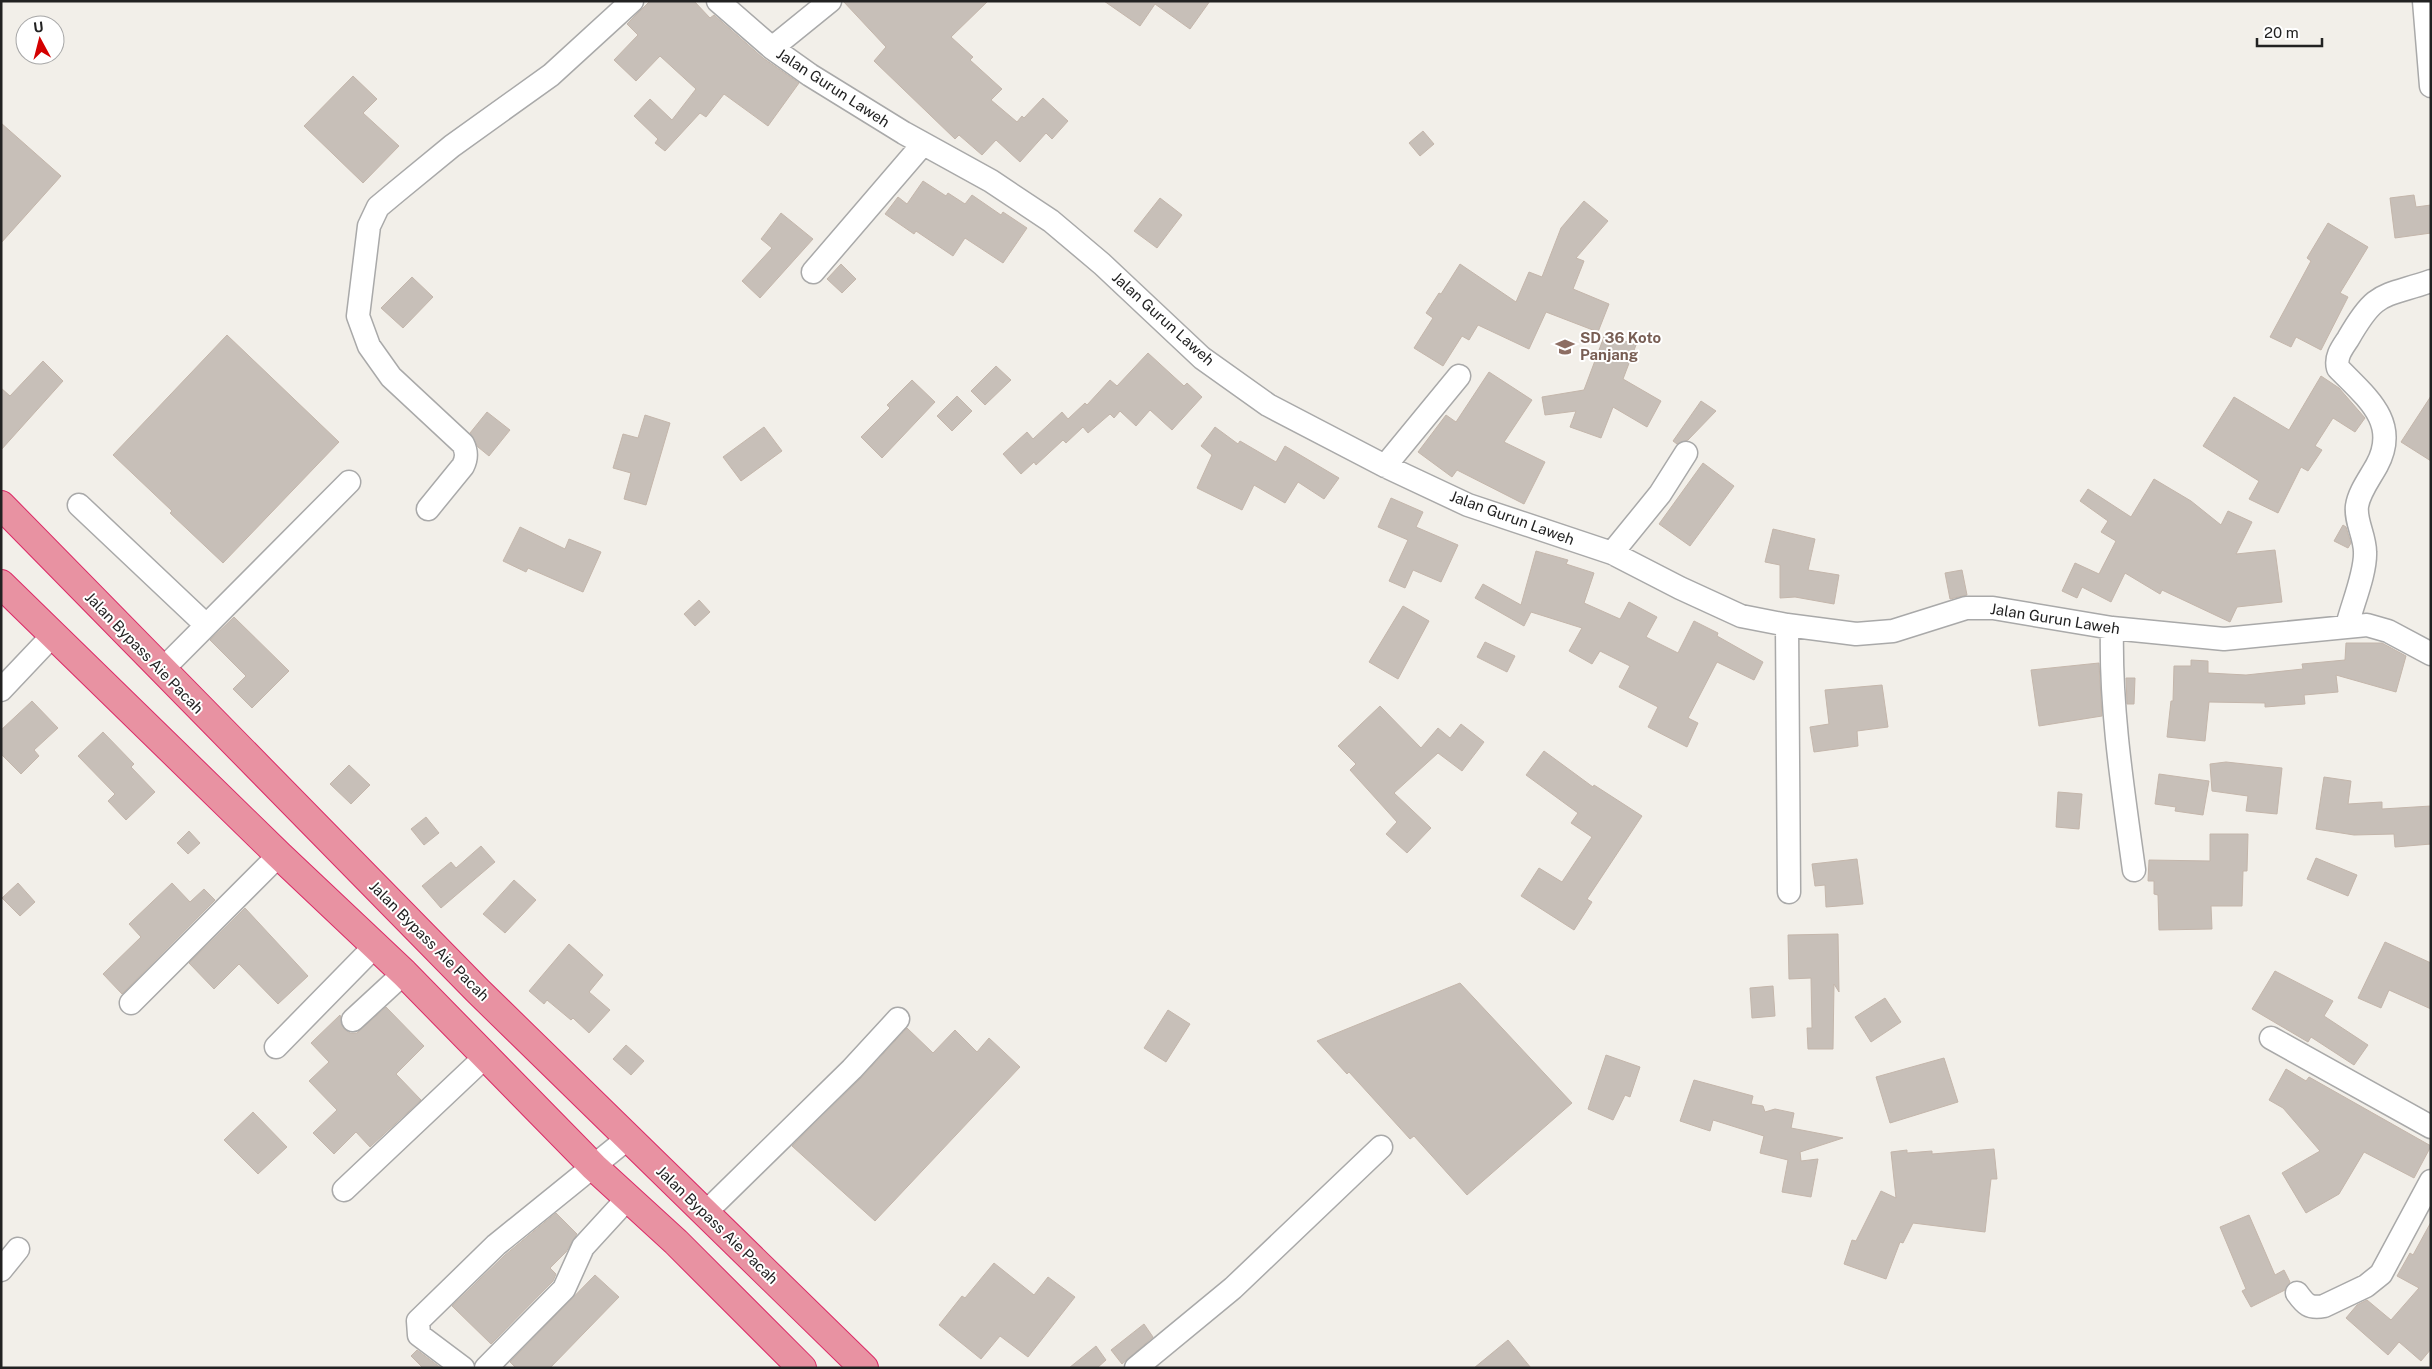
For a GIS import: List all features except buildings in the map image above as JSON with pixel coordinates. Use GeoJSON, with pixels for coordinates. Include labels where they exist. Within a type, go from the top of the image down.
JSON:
{"type":"FeatureCollection","features":[{"type":"Feature","properties":{"kind":"highway","name":"Jalan Bypass Aie Pacah"},"geometry":{"type":"LineString","coordinates":[[1,505],[161,671],[627,1139],[706,1212],[864,1368]]}},
{"type":"Feature","properties":{"kind":"highway"},"geometry":{"type":"LineString","coordinates":[[1,584],[279,855],[404,973],[594,1167],[676,1242],[802,1368]]}},
{"type":"Feature","properties":{"kind":"street"},"geometry":{"type":"LineString","coordinates":[[428,509],[463,466],[466,459],[466,450],[463,444],[391,377],[369,346],[358,316],[369,226],[378,207],[452,146],[552,75],[632,1]]}},
{"type":"Feature","properties":{"kind":"street","name":"Jalan Gurun Laweh"},"geometry":{"type":"LineString","coordinates":[[718,1],[772,48],[810,75],[923,144],[991,181],[1051,221],[1102,264],[1202,358],[1268,405],[1385,466],[1468,505],[1612,553],[1680,588],[1742,616],[1787,625],[1856,634],[1893,631],[1966,608],[1993,608],[2112,628],[2224,639],[2367,625],[2388,631],[2431,654]]}},
{"type":"Feature","properties":{"kind":"street"},"geometry":{"type":"LineString","coordinates":[[772,48],[830,1]]}},
{"type":"Feature","properties":{"kind":"street"},"geometry":{"type":"LineString","coordinates":[[2424,1],[2431,86]]}},
{"type":"Feature","properties":{"kind":"street"},"geometry":{"type":"LineString","coordinates":[[813,272],[923,144]]}},
{"type":"Feature","properties":{"kind":"street"},"geometry":{"type":"LineString","coordinates":[[2347,626],[2366,553],[2357,508],[2360,496],[2380,459],[2385,444],[2385,428],[2369,400],[2338,368],[2338,356],[2370,305],[2384,294],[2431,281]]}},
{"type":"Feature","properties":{"kind":"street"},"geometry":{"type":"LineString","coordinates":[[1385,466],[1459,376]]}},
{"type":"Feature","properties":{"kind":"street"},"geometry":{"type":"LineString","coordinates":[[1612,553],[1660,494],[1686,453]]}},
{"type":"Feature","properties":{"kind":"street"},"geometry":{"type":"LineString","coordinates":[[161,671],[349,482]]}},
{"type":"Feature","properties":{"kind":"street"},"geometry":{"type":"LineString","coordinates":[[79,505],[206,624]]}},
{"type":"Feature","properties":{"kind":"street"},"geometry":{"type":"LineString","coordinates":[[1787,625],[1789,892]]}},
{"type":"Feature","properties":{"kind":"street"},"geometry":{"type":"LineString","coordinates":[[2112,628],[2111,669],[2117,739],[2134,870]]}},
{"type":"Feature","properties":{"kind":"street"},"geometry":{"type":"LineString","coordinates":[[1,690],[54,635]]}},
{"type":"Feature","properties":{"kind":"street"},"geometry":{"type":"LineString","coordinates":[[131,1003],[279,855]]}},
{"type":"Feature","properties":{"kind":"street"},"geometry":{"type":"LineString","coordinates":[[276,1047],[375,946]]}},
{"type":"Feature","properties":{"kind":"street"},"geometry":{"type":"LineString","coordinates":[[353,1020],[404,973]]}},
{"type":"Feature","properties":{"kind":"street"},"geometry":{"type":"LineString","coordinates":[[706,1212],[852,1069],[898,1020]]}},
{"type":"Feature","properties":{"kind":"street"},"geometry":{"type":"LineString","coordinates":[[2271,1038],[2431,1127]]}},
{"type":"Feature","properties":{"kind":"street"},"geometry":{"type":"LineString","coordinates":[[344,1190],[486,1056]]}},
{"type":"Feature","properties":{"kind":"street"},"geometry":{"type":"LineString","coordinates":[[463,1368],[419,1335],[418,1320],[496,1245],[627,1139]]}},
{"type":"Feature","properties":{"kind":"street"},"geometry":{"type":"LineString","coordinates":[[1136,1368],[1233,1288],[1381,1147]]}},
{"type":"Feature","properties":{"kind":"street"},"geometry":{"type":"LineString","coordinates":[[2297,1293],[2306,1305],[2316,1308],[2324,1306],[2373,1282],[2381,1274],[2431,1181]]}},
{"type":"Feature","properties":{"kind":"street"},"geometry":{"type":"LineString","coordinates":[[486,1368],[564,1289],[583,1247],[627,1199]]}},
{"type":"Feature","properties":{"kind":"street"},"geometry":{"type":"LineString","coordinates":[[1,1270],[18,1249]]}},
{"type":"Feature","properties":{"kind":"place","name":"SD 36 Koto Panjang"},"geometry":{"type":"Point","coordinates":[1565,347]}}]}
